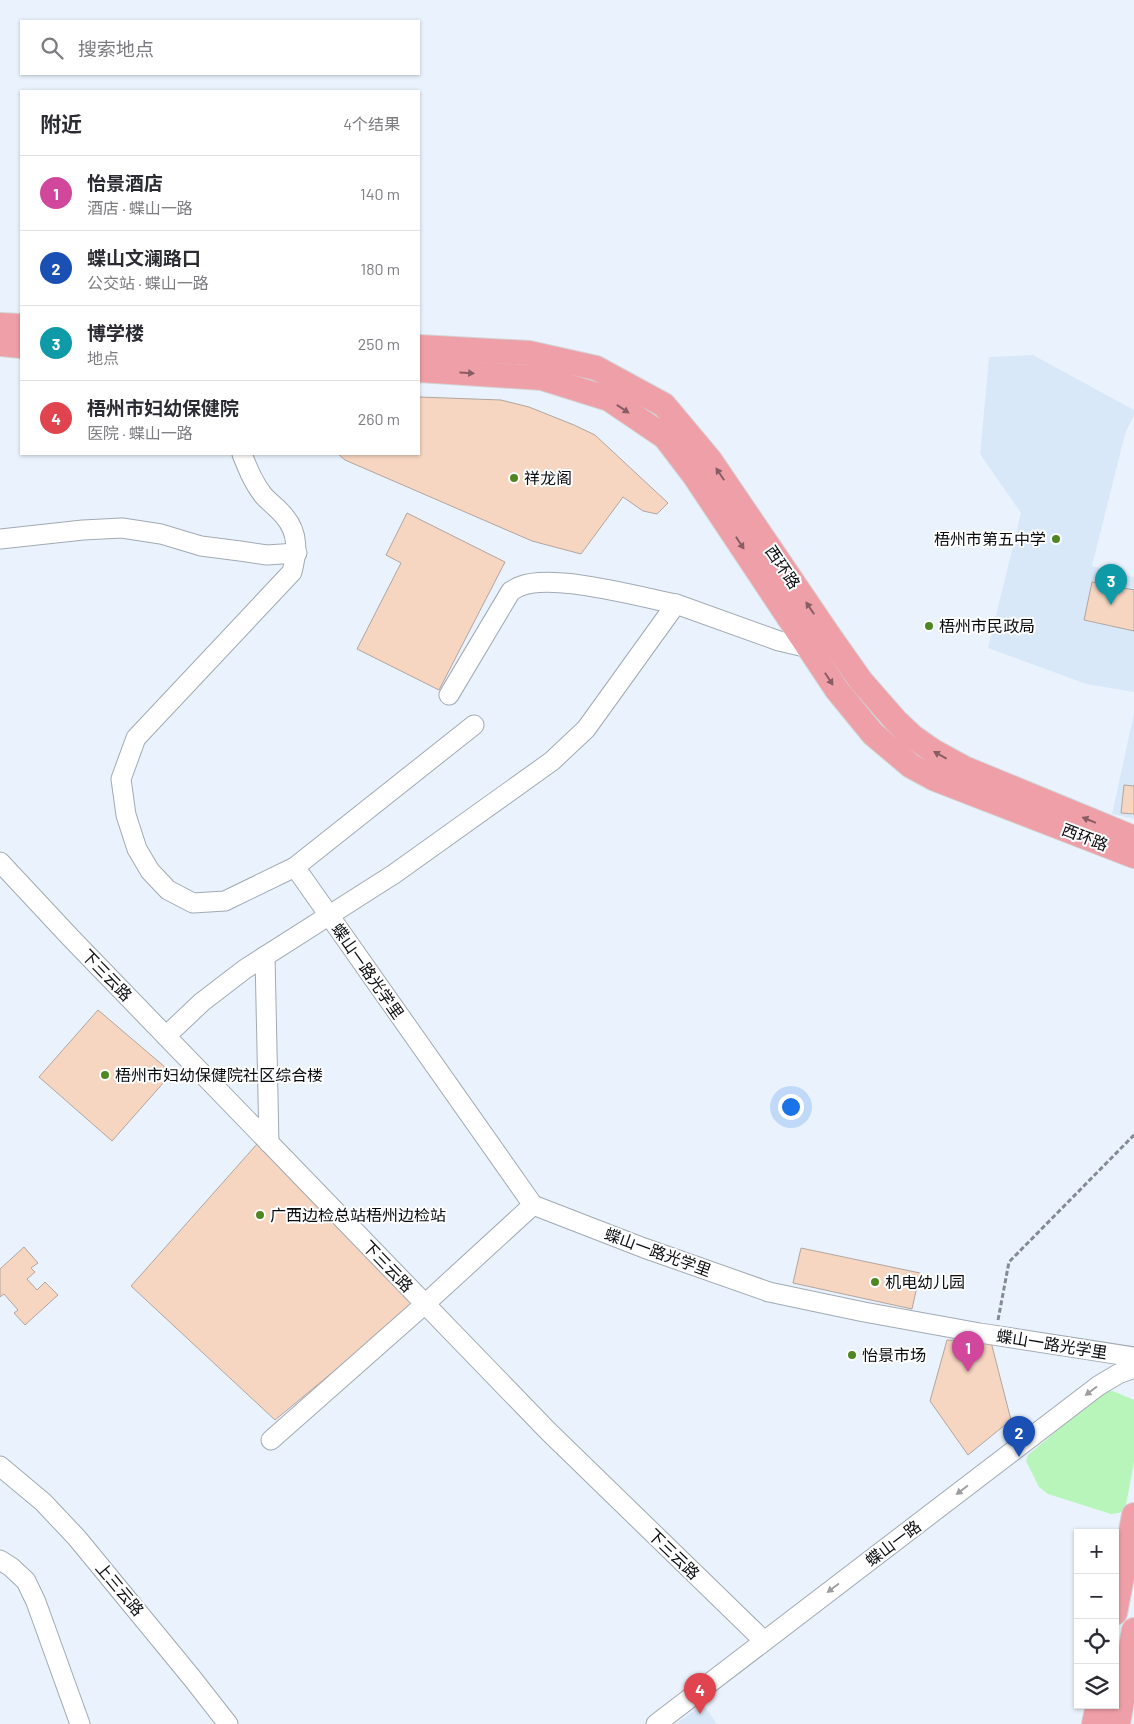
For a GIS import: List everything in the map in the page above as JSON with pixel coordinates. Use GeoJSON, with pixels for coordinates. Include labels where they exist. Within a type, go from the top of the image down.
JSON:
{"type":"FeatureCollection","features":[{"type":"Feature","properties":{"kind":"main road"},"geometry":{"type":"LineString","coordinates":[[0,325],[20,326]]}},
{"type":"Feature","properties":{"kind":"main road"},"geometry":{"type":"LineString","coordinates":[[0,344],[20,346]]}},
{"type":"Feature","properties":{"kind":"main road","name":"西环路"},"geometry":{"type":"LineString","coordinates":[[420,347],[528,353],[596,368],[664,405],[710,460],[861,681],[896,721],[913,737],[933,751],[964,768],[1134,838]]}},
{"type":"Feature","properties":{"kind":"main road","name":"西环路"},"geometry":{"type":"LineString","coordinates":[[420,370],[542,378],[609,399],[665,437],[694,475],[837,690],[873,734],[911,766],[935,779],[1134,856]]}},
{"type":"Feature","properties":{"kind":"main road"},"geometry":{"type":"LineString","coordinates":[[1123,1600],[1134,1515]]}},
{"type":"Feature","properties":{"kind":"main road"},"geometry":{"type":"LineString","coordinates":[[1118,1724],[1134,1630]]}},
{"type":"Feature","properties":{"kind":"main road"},"geometry":{"type":"LineString","coordinates":[[1094,1724],[1097,1709]]}},
{"type":"Feature","properties":{"kind":"street"},"geometry":{"type":"LineString","coordinates":[[242,455],[251,478],[264,496],[286,518],[295,536],[297,553],[292,572],[136,738],[121,779],[126,815],[136,849],[150,872],[168,890],[193,903],[225,901],[295,867],[474,725]]}},
{"type":"Feature","properties":{"kind":"street"},"geometry":{"type":"LineString","coordinates":[[0,539],[83,530],[122,528],[160,534],[201,546],[267,555],[297,553]]}},
{"type":"Feature","properties":{"kind":"street"},"geometry":{"type":"LineString","coordinates":[[449,695],[511,591],[522,585],[553,583],[591,586],[676,604],[779,641],[809,648],[830,637]]}},
{"type":"Feature","properties":{"kind":"street"},"geometry":{"type":"LineString","coordinates":[[166,1036],[202,1002],[244,969],[394,874],[552,761],[586,729],[676,604]]}},
{"type":"Feature","properties":{"kind":"street","name":"下三云路"},"geometry":{"type":"LineString","coordinates":[[0,862],[70,937],[548,1431],[764,1641]]}},
{"type":"Feature","properties":{"kind":"street","name":"蝶山一路光学里"},"geometry":{"type":"LineString","coordinates":[[295,867],[533,1205],[644,1248],[769,1292],[995,1336],[1134,1357]]}},
{"type":"Feature","properties":{"kind":"street"},"geometry":{"type":"LineString","coordinates":[[265,956],[269,1143]]}},
{"type":"Feature","properties":{"kind":"street"},"geometry":{"type":"LineString","coordinates":[[271,1440],[425,1304],[533,1205]]}},
{"type":"Feature","properties":{"kind":"street","name":"蝶山一路"},"geometry":{"type":"LineString","coordinates":[[656,1724],[1098,1386],[1118,1374],[1134,1368]]}},
{"type":"Feature","properties":{"kind":"street","name":"上三云路"},"geometry":{"type":"LineString","coordinates":[[0,1466],[43,1502],[77,1538],[228,1724]]}},
{"type":"Feature","properties":{"kind":"street"},"geometry":{"type":"LineString","coordinates":[[0,1560],[26,1581],[36,1602],[80,1724]]}},
{"type":"Feature","properties":{"kind":"path"},"geometry":{"type":"LineString","coordinates":[[995,1336],[1009,1262],[1134,1135]]}},
{"type":"Feature","properties":{"kind":"shaded area","name":"梧州市第五中学"},"geometry":{"type":"Polygon","coordinates":[[[1033,355],[1134,410],[1134,415],[1125,434],[1092,566],[1134,577],[1134,692],[1086,684],[988,648],[1021,513],[980,454],[989,357],[1033,355]]]}},
{"type":"Feature","properties":{"kind":"shaded area"},"geometry":{"type":"Polygon","coordinates":[[[1134,713],[1134,819],[1112,814],[1134,713]]]}},
{"type":"Feature","properties":{"kind":"shaded area"},"geometry":{"type":"Polygon","coordinates":[[[703,1704],[717,1724],[676,1724],[703,1704]]]}},
{"type":"Feature","properties":{"kind":"green space"},"geometry":{"type":"Polygon","coordinates":[[[1113,1391],[1134,1400],[1134,1462],[1125,1510],[1111,1514],[1048,1494],[1039,1487],[1026,1461],[1028,1455],[1103,1392],[1113,1391]]]}},
{"type":"Feature","properties":{"kind":"building","name":"祥龙阁"},"geometry":{"type":"Polygon","coordinates":[[[420,397],[501,400],[529,407],[595,435],[668,503],[657,514],[643,511],[623,497],[581,554],[532,541],[345,460],[339,455],[420,455],[420,397]]]}},
{"type":"Feature","properties":{"kind":"building"},"geometry":{"type":"Polygon","coordinates":[[[407,513],[505,562],[439,690],[357,649],[401,563],[386,555],[407,513]]]}},
{"type":"Feature","properties":{"kind":"building"},"geometry":{"type":"Polygon","coordinates":[[[1092,582],[1134,590],[1134,631],[1084,620],[1092,582]]]}},
{"type":"Feature","properties":{"kind":"building"},"geometry":{"type":"Polygon","coordinates":[[[1124,785],[1134,786],[1134,814],[1121,813],[1124,785]]]}},
{"type":"Feature","properties":{"kind":"building","name":"梧州市妇幼保健院社区综合楼"},"geometry":{"type":"Polygon","coordinates":[[[98,1010],[172,1073],[112,1141],[39,1077],[98,1010]]]}},
{"type":"Feature","properties":{"kind":"building","name":"广西边检总站梧州边检站"},"geometry":{"type":"Polygon","coordinates":[[[257,1144],[414,1305],[275,1420],[131,1286],[257,1144]]]}},
{"type":"Feature","properties":{"kind":"building"},"geometry":{"type":"Polygon","coordinates":[[[24,1247],[38,1263],[31,1268],[35,1272],[27,1279],[37,1290],[45,1282],[58,1295],[25,1325],[14,1313],[18,1310],[4,1294],[0,1297],[0,1269],[24,1247]]]}},
{"type":"Feature","properties":{"kind":"building"},"geometry":{"type":"Polygon","coordinates":[[[801,1248],[920,1273],[912,1309],[793,1283],[801,1248]]]}},
{"type":"Feature","properties":{"kind":"building"},"geometry":{"type":"Polygon","coordinates":[[[947,1340],[991,1342],[1011,1420],[968,1455],[930,1401],[947,1340]]]}},
{"type":"Feature","properties":{"kind":"place","name":"祥龙阁"},"geometry":{"type":"Point","coordinates":[514,478]}},
{"type":"Feature","properties":{"kind":"place","name":"梧州市第五中学"},"geometry":{"type":"Point","coordinates":[1056,539]}},
{"type":"Feature","properties":{"kind":"place","name":"博学楼"},"geometry":{"type":"Point","coordinates":[1111,605]}},
{"type":"Feature","properties":{"kind":"place","name":"梧州市民政局"},"geometry":{"type":"Point","coordinates":[929,626]}},
{"type":"Feature","properties":{"kind":"place","name":"梧州市妇幼保健院社区综合楼"},"geometry":{"type":"Point","coordinates":[105,1075]}},
{"type":"Feature","properties":{"kind":"place","name":"广西边检总站梧州边检站"},"geometry":{"type":"Point","coordinates":[260,1215]}},
{"type":"Feature","properties":{"kind":"place","name":"机电幼儿园"},"geometry":{"type":"Point","coordinates":[875,1282]}},
{"type":"Feature","properties":{"kind":"place","name":"怡景市场"},"geometry":{"type":"Point","coordinates":[852,1355]}},
{"type":"Feature","properties":{"kind":"place","name":"怡景酒店"},"geometry":{"type":"Point","coordinates":[968,1372]}},
{"type":"Feature","properties":{"kind":"place","name":"蝶山文澜路口"},"geometry":{"type":"Point","coordinates":[1019,1457]}},
{"type":"Feature","properties":{"kind":"place","name":"梧州市妇幼保健院"},"geometry":{"type":"Point","coordinates":[700,1714]}}]}
